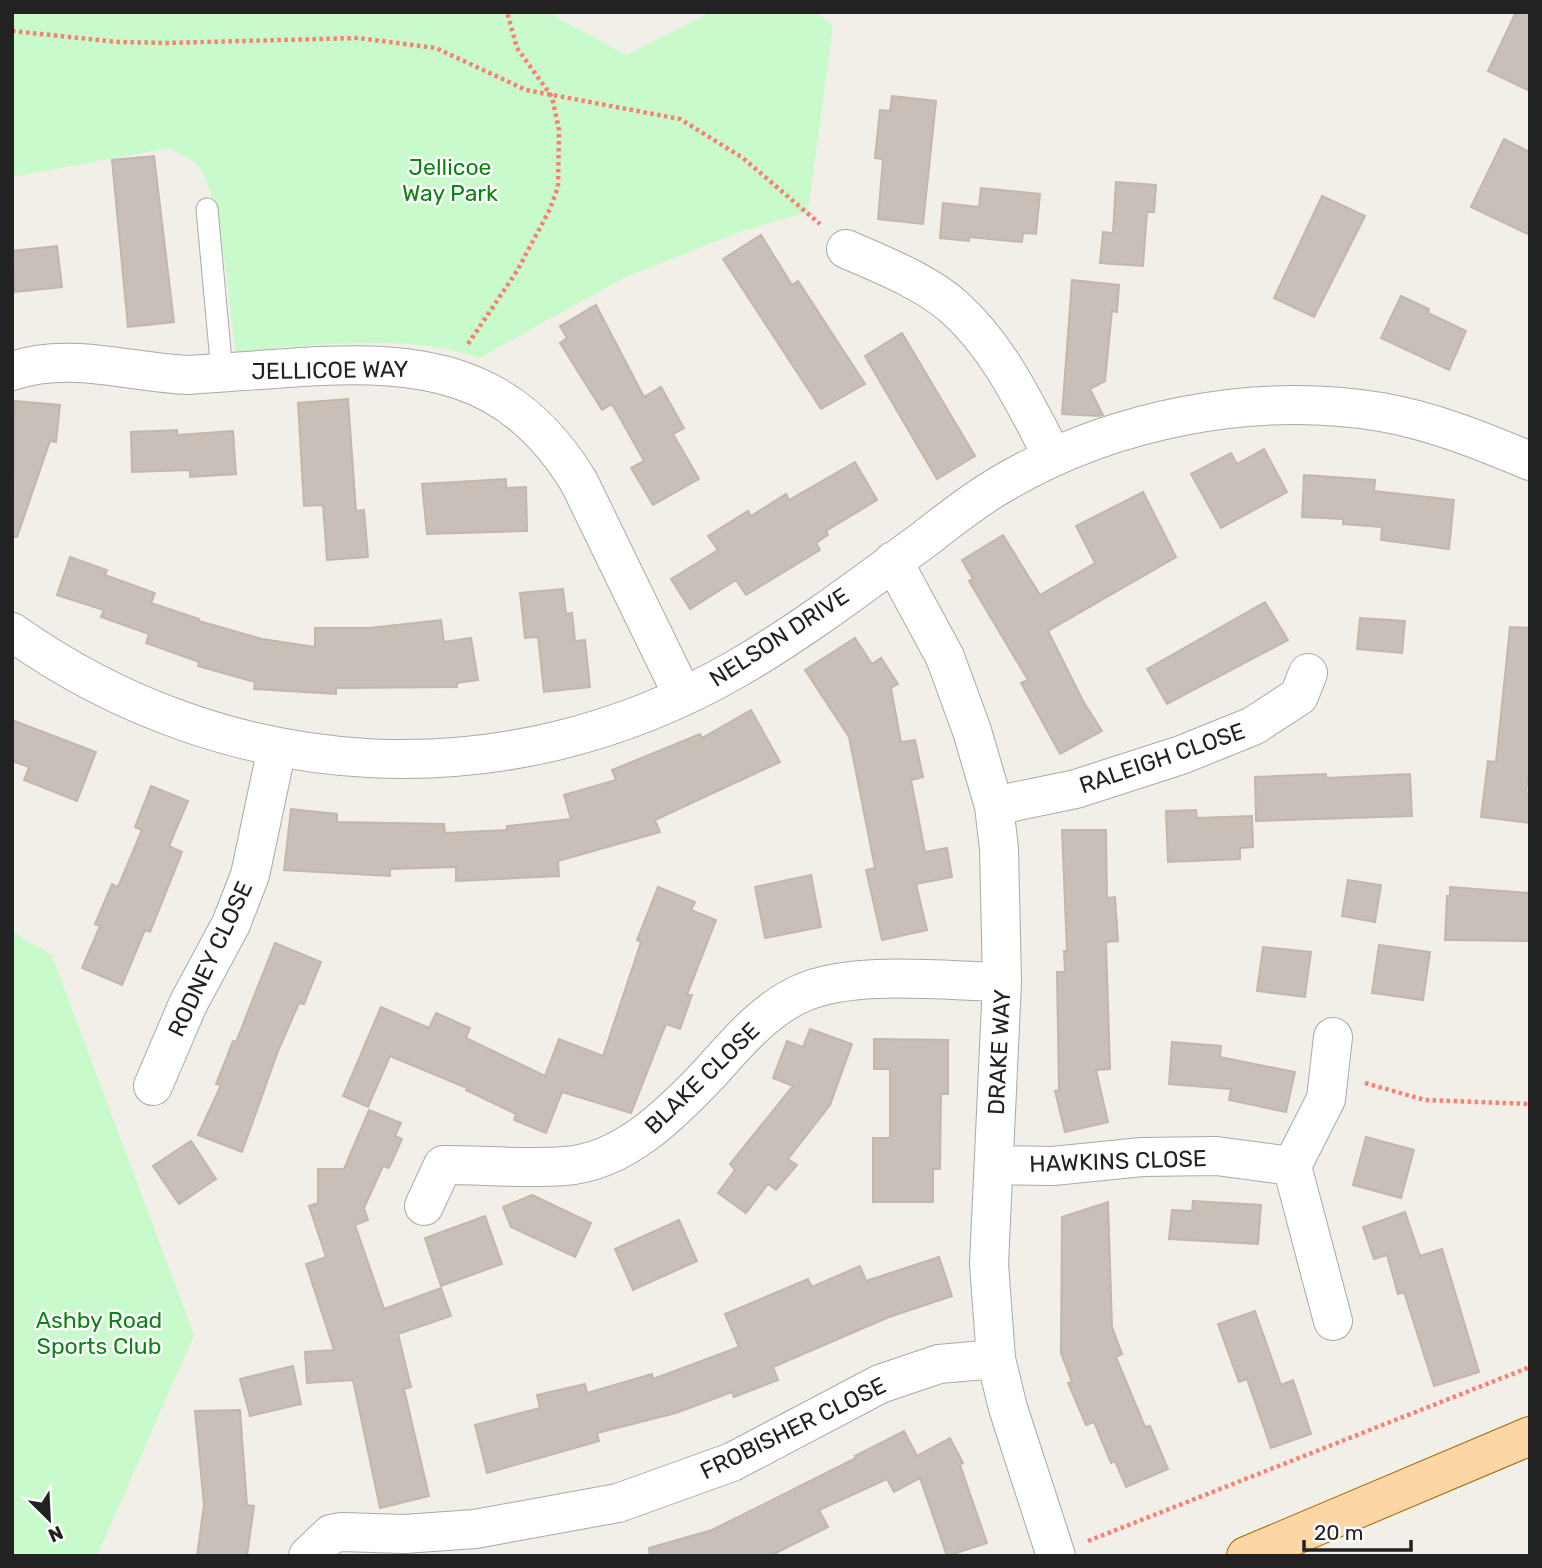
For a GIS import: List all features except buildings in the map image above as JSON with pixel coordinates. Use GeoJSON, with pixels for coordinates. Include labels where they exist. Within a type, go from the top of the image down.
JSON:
{"type":"FeatureCollection","features":[{"type":"Feature","properties":{"kind":"main road"},"geometry":{"type":"LineString","coordinates":[[1246,1556],[1530,1436]]}},
{"type":"Feature","properties":{"kind":"street"},"geometry":{"type":"LineString","coordinates":[[846,249],[899,272],[953,307],[1004,366],[1053,457]]}},
{"type":"Feature","properties":{"kind":"street","name":"JELLICOE WAY"},"geometry":{"type":"LineString","coordinates":[[12,371],[58,361],[106,365],[156,374],[390,365],[464,379],[511,406],[558,448],[579,482],[683,696]]}},
{"type":"Feature","properties":{"kind":"street","name":"NELSON DRIVE"},"geometry":{"type":"LineString","coordinates":[[12,632],[66,667],[139,705],[215,732],[277,748],[374,760],[445,760],[526,749],[561,740],[607,727],[683,696],[737,668],[894,561],[961,510],[1053,457],[1149,424],[1226,410],[1281,406],[1380,412],[1433,424],[1530,461]]}},
{"type":"Feature","properties":{"kind":"street","name":"DRAKE WAY"},"geometry":{"type":"LineString","coordinates":[[894,561],[944,657],[972,731],[994,806],[999,849],[1002,982],[989,1264],[996,1359],[1007,1408],[1066,1550]]}},
{"type":"Feature","properties":{"kind":"street","name":"RALEIGH CLOSE"},"geometry":{"type":"LineString","coordinates":[[994,806],[1076,789],[1116,777],[1253,726],[1299,696],[1308,673]]}},
{"type":"Feature","properties":{"kind":"street","name":"RODNEY CLOSE"},"geometry":{"type":"LineString","coordinates":[[153,1086],[188,1004],[231,924],[250,875],[277,748]]}},
{"type":"Feature","properties":{"kind":"street","name":"BLAKE CLOSE"},"geometry":{"type":"LineString","coordinates":[[424,1206],[443,1165],[568,1166],[603,1156],[635,1141],[687,1097],[771,1012],[800,994],[845,981],[1002,982]]}},
{"type":"Feature","properties":{"kind":"street"},"geometry":{"type":"LineString","coordinates":[[1331,1056],[1326,1099],[1292,1166],[1333,1321]]}},
{"type":"Feature","properties":{"kind":"street","name":"HAWKINS CLOSE"},"geometry":{"type":"LineString","coordinates":[[994,1165],[1053,1166],[1142,1157],[1216,1157],[1292,1166]]}},
{"type":"Feature","properties":{"kind":"street","name":"FROBISHER CLOSE"},"geometry":{"type":"LineString","coordinates":[[308,1556],[331,1534],[342,1532],[404,1534],[475,1530],[618,1503],[732,1462],[889,1380],[939,1364],[996,1359]]}},
{"type":"Feature","properties":{"kind":"lane"},"geometry":{"type":"LineString","coordinates":[[207,209],[222,372]]}},
{"type":"Feature","properties":{"kind":"path"},"geometry":{"type":"LineString","coordinates":[[449,375],[516,271],[550,209],[558,187],[559,130],[552,97],[517,48],[506,12]]}},
{"type":"Feature","properties":{"kind":"path"},"geometry":{"type":"LineString","coordinates":[[12,31],[130,43],[358,38],[436,48],[526,90],[680,119],[743,158],[808,212],[846,249]]}},
{"type":"Feature","properties":{"kind":"path"},"geometry":{"type":"LineString","coordinates":[[1331,1056],[1425,1100],[1530,1104]]}},
{"type":"Feature","properties":{"kind":"path"},"geometry":{"type":"LineString","coordinates":[[1066,1550],[1530,1367]]}},
{"type":"Feature","properties":{"kind":"green space","name":"Jellicoe Way Park"},"geometry":{"type":"Polygon","coordinates":[[[12,12],[547,12],[626,55],[712,12],[816,12],[833,26],[808,212],[742,231],[624,278],[479,358],[422,345],[391,343],[327,344],[236,352],[218,225],[205,179],[194,162],[169,148],[12,177],[12,12]]]}},
{"type":"Feature","properties":{"kind":"green space","name":"Ashby Road Sports Club"},"geometry":{"type":"Polygon","coordinates":[[[12,932],[52,955],[194,1335],[97,1556],[12,1556],[12,932]]]}}]}
